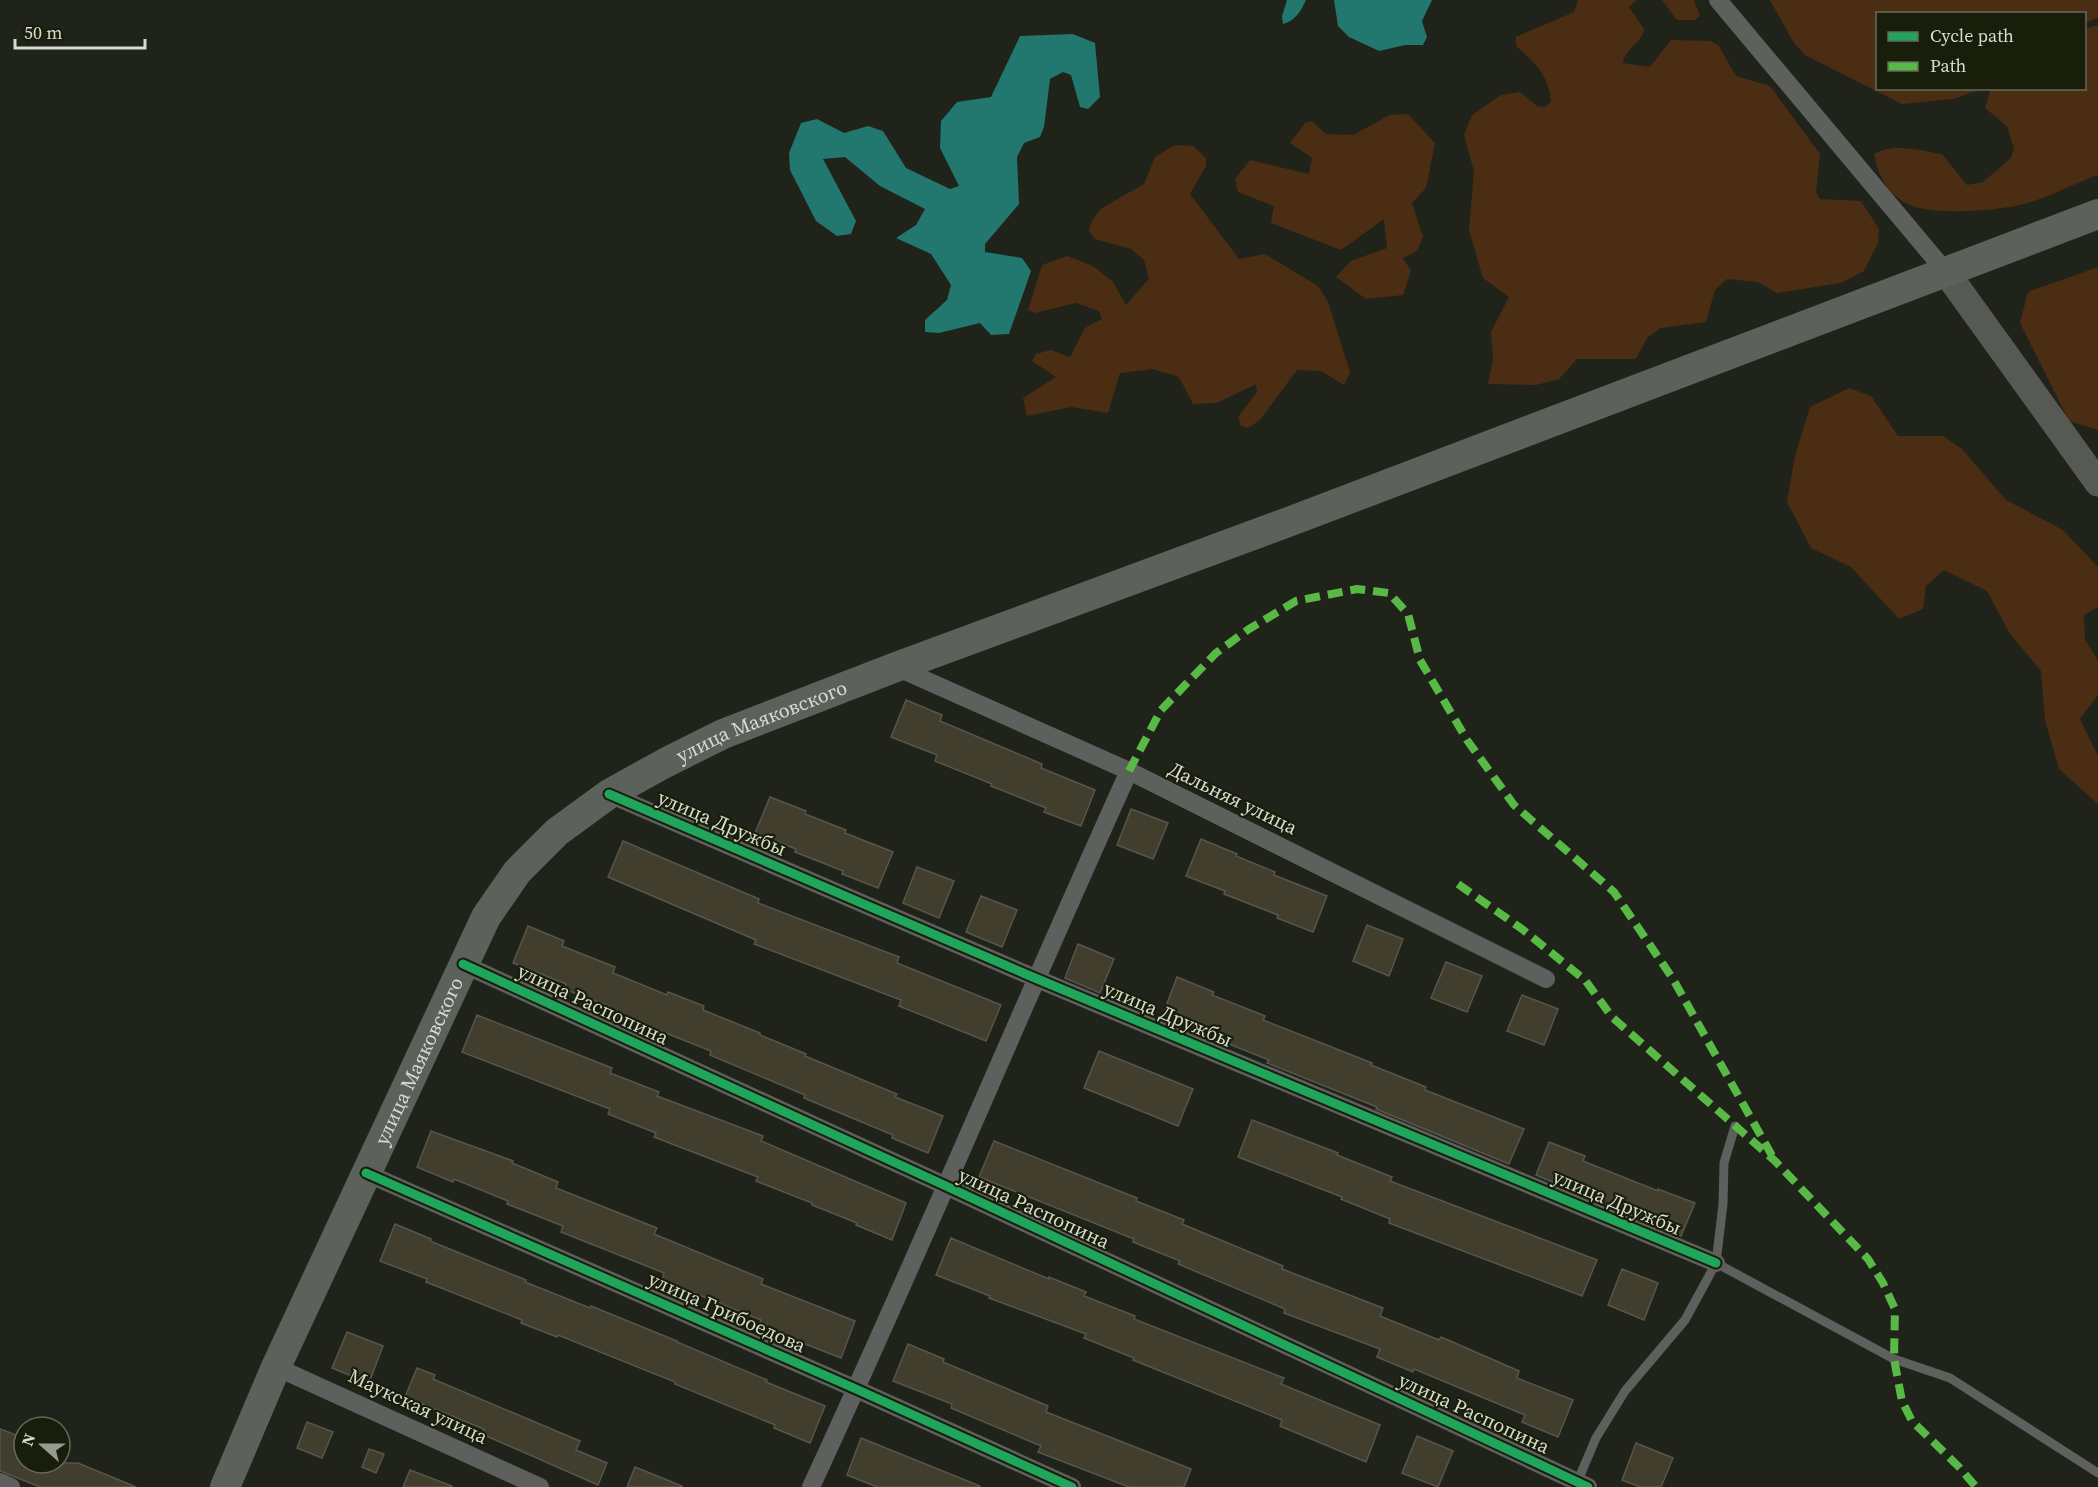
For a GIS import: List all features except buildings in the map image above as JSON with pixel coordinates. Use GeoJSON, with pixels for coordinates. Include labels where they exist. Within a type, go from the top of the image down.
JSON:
{"type":"FeatureCollection","features":[{"type":"Feature","properties":{"kind":"main road","name":"улица Маяковского"},"geometry":{"type":"LineString","coordinates":[[225,1487],[276,1366],[486,917],[517,872],[557,832],[609,794],[723,734],[2098,214]]}},
{"type":"Feature","properties":{"kind":"street"},"geometry":{"type":"LineString","coordinates":[[1718,0],[1946,273],[2098,483]]}},
{"type":"Feature","properties":{"kind":"street","name":"Дальняя улица"},"geometry":{"type":"LineString","coordinates":[[896,667],[1129,771],[1546,979]]}},
{"type":"Feature","properties":{"kind":"street"},"geometry":{"type":"LineString","coordinates":[[811,1487],[946,1186],[1035,978],[1129,771]]}},
{"type":"Feature","properties":{"kind":"street","name":"улица Дружбы"},"geometry":{"type":"LineString","coordinates":[[609,794],[1035,978],[1716,1263]]}},
{"type":"Feature","properties":{"kind":"street","name":"улица Распопина"},"geometry":{"type":"LineString","coordinates":[[463,964],[946,1186],[1580,1485]]}},
{"type":"Feature","properties":{"kind":"street","name":"улица Грибоедова"},"geometry":{"type":"LineString","coordinates":[[366,1173],[1072,1487]]}},
{"type":"Feature","properties":{"kind":"street","name":"Маукская улица"},"geometry":{"type":"LineString","coordinates":[[276,1366],[540,1487]]}},
{"type":"Feature","properties":{"kind":"street"},"geometry":{"type":"LineString","coordinates":[[0,1482],[11,1487]]}},
{"type":"Feature","properties":{"kind":"lane"},"geometry":{"type":"LineString","coordinates":[[1580,1485],[1596,1438],[1625,1392],[1685,1320],[1716,1263],[1723,1203],[1724,1163],[1735,1125]]}},
{"type":"Feature","properties":{"kind":"lane"},"geometry":{"type":"LineString","coordinates":[[1716,1263],[1894,1359],[1950,1378],[2098,1473]]}},
{"type":"Feature","properties":{"kind":"shaded area"},"geometry":{"type":"Polygon","coordinates":[[[1578,0],[1637,0],[1629,7],[1644,29],[1643,34],[1627,53],[1623,63],[1650,67],[1671,40],[1710,41],[1719,46],[1736,76],[1770,86],[1820,154],[1816,192],[1820,199],[1861,201],[1879,229],[1878,243],[1864,271],[1841,283],[1777,293],[1758,282],[1727,279],[1715,290],[1706,322],[1660,328],[1647,338],[1636,359],[1577,359],[1559,379],[1536,385],[1488,384],[1493,358],[1491,332],[1509,297],[1483,278],[1469,230],[1474,171],[1464,135],[1472,115],[1501,95],[1520,92],[1537,106],[1545,107],[1551,102],[1544,77],[1535,64],[1516,46],[1516,37],[1574,12],[1578,0]]]}},
{"type":"Feature","properties":{"kind":"shaded area"},"geometry":{"type":"Polygon","coordinates":[[[1662,0],[1694,0],[1700,16],[1694,20],[1677,20],[1662,0]]]}},
{"type":"Feature","properties":{"kind":"shaded area"},"geometry":{"type":"Polygon","coordinates":[[[1770,0],[2098,0],[2098,18],[2086,23],[2086,12],[1876,12],[1876,90],[1979,90],[1953,99],[1902,104],[1805,55],[1794,43],[1770,0]]]}},
{"type":"Feature","properties":{"kind":"shaded area"},"geometry":{"type":"Polygon","coordinates":[[[2098,25],[2098,175],[2030,202],[1978,210],[1944,211],[1915,207],[1905,203],[1888,188],[1878,169],[1874,154],[1882,150],[1899,148],[1942,154],[1967,185],[1983,182],[2011,158],[2014,149],[2007,126],[1985,108],[1990,91],[1986,90],[2086,90],[2086,29],[2098,25]]]}},
{"type":"Feature","properties":{"kind":"shaded area"},"geometry":{"type":"Polygon","coordinates":[[[1408,114],[1435,143],[1426,188],[1412,203],[1423,237],[1417,251],[1403,258],[1411,271],[1403,295],[1366,299],[1336,277],[1351,261],[1387,248],[1384,219],[1341,250],[1271,223],[1274,206],[1238,192],[1235,179],[1250,160],[1309,174],[1312,158],[1290,143],[1305,123],[1312,121],[1326,134],[1353,135],[1390,115],[1408,114]]]}},
{"type":"Feature","properties":{"kind":"shaded area"},"geometry":{"type":"Polygon","coordinates":[[[1175,145],[1193,146],[1206,158],[1206,166],[1190,194],[1239,259],[1265,254],[1318,286],[1328,302],[1350,372],[1344,385],[1321,371],[1297,370],[1260,420],[1248,428],[1241,426],[1238,417],[1257,392],[1256,384],[1217,403],[1193,404],[1179,377],[1153,369],[1120,373],[1108,413],[1071,407],[1027,416],[1023,398],[1056,377],[1032,361],[1036,354],[1051,350],[1070,357],[1085,328],[1102,319],[1099,311],[1076,303],[1035,313],[1028,310],[1042,265],[1067,256],[1093,266],[1113,282],[1126,305],[1149,279],[1144,260],[1131,249],[1095,239],[1089,231],[1092,220],[1102,208],[1144,184],[1155,157],[1175,145]]]}},
{"type":"Feature","properties":{"kind":"shaded area"},"geometry":{"type":"Polygon","coordinates":[[[2098,267],[2098,430],[2069,421],[2020,323],[2028,292],[2098,267]]]}},
{"type":"Feature","properties":{"kind":"shaded area"},"geometry":{"type":"Polygon","coordinates":[[[1849,388],[1871,396],[1898,436],[1943,436],[1962,449],[2006,500],[2063,530],[2098,567],[2098,607],[2084,615],[2085,639],[2098,661],[2098,695],[2080,719],[2098,756],[2098,804],[2059,769],[2045,720],[2041,671],[2010,634],[1987,591],[1944,570],[1926,586],[1923,609],[1899,619],[1851,567],[1811,548],[1787,502],[1795,456],[1810,407],[1849,388]]]}},
{"type":"Feature","properties":{"kind":"water"},"geometry":{"type":"Polygon","coordinates":[[[1287,0],[1306,0],[1297,15],[1291,21],[1283,24],[1282,16],[1287,0]]]}},
{"type":"Feature","properties":{"kind":"water"},"geometry":{"type":"Polygon","coordinates":[[[1334,0],[1432,0],[1422,21],[1427,37],[1423,45],[1405,45],[1379,51],[1349,37],[1338,26],[1334,0]]]}},
{"type":"Feature","properties":{"kind":"water"},"geometry":{"type":"Polygon","coordinates":[[[1073,34],[1095,43],[1100,97],[1088,109],[1080,107],[1071,75],[1063,72],[1050,79],[1044,127],[1040,137],[1024,143],[1017,157],[1019,204],[985,244],[985,252],[1022,258],[1031,271],[1009,334],[991,335],[980,323],[939,333],[925,332],[925,320],[947,300],[951,285],[931,254],[896,238],[916,225],[925,209],[880,186],[845,157],[823,159],[856,221],[851,234],[837,236],[816,221],[790,170],[789,153],[801,123],[817,119],[844,133],[868,126],[883,131],[906,168],[950,189],[959,186],[940,148],[941,121],[957,102],[991,97],[1020,36],[1073,34]]]}},
{"type":"Feature","properties":{"kind":"marked path"},"geometry":{"type":"LineString","coordinates":[[1129,771],[1161,710],[1216,653],[1249,629],[1296,601],[1357,589],[1389,593],[1408,614],[1420,660],[1467,740],[1514,805],[1614,892],[1673,979],[1775,1161]]}},
{"type":"Feature","properties":{"kind":"marked path"},"geometry":{"type":"LineString","coordinates":[[1458,884],[1522,929],[1585,980],[1612,1017],[1775,1161],[1868,1259],[1895,1309],[1894,1359],[1902,1401],[1912,1421],[1976,1487]]}},
{"type":"Feature","properties":{"kind":"cycle path"},"geometry":{"type":"LineString","coordinates":[[609,794],[1035,978],[1716,1263]]}},
{"type":"Feature","properties":{"kind":"cycle path"},"geometry":{"type":"LineString","coordinates":[[463,964],[946,1186],[1588,1487]]}},
{"type":"Feature","properties":{"kind":"cycle path"},"geometry":{"type":"LineString","coordinates":[[366,1173],[1072,1487]]}}]}
